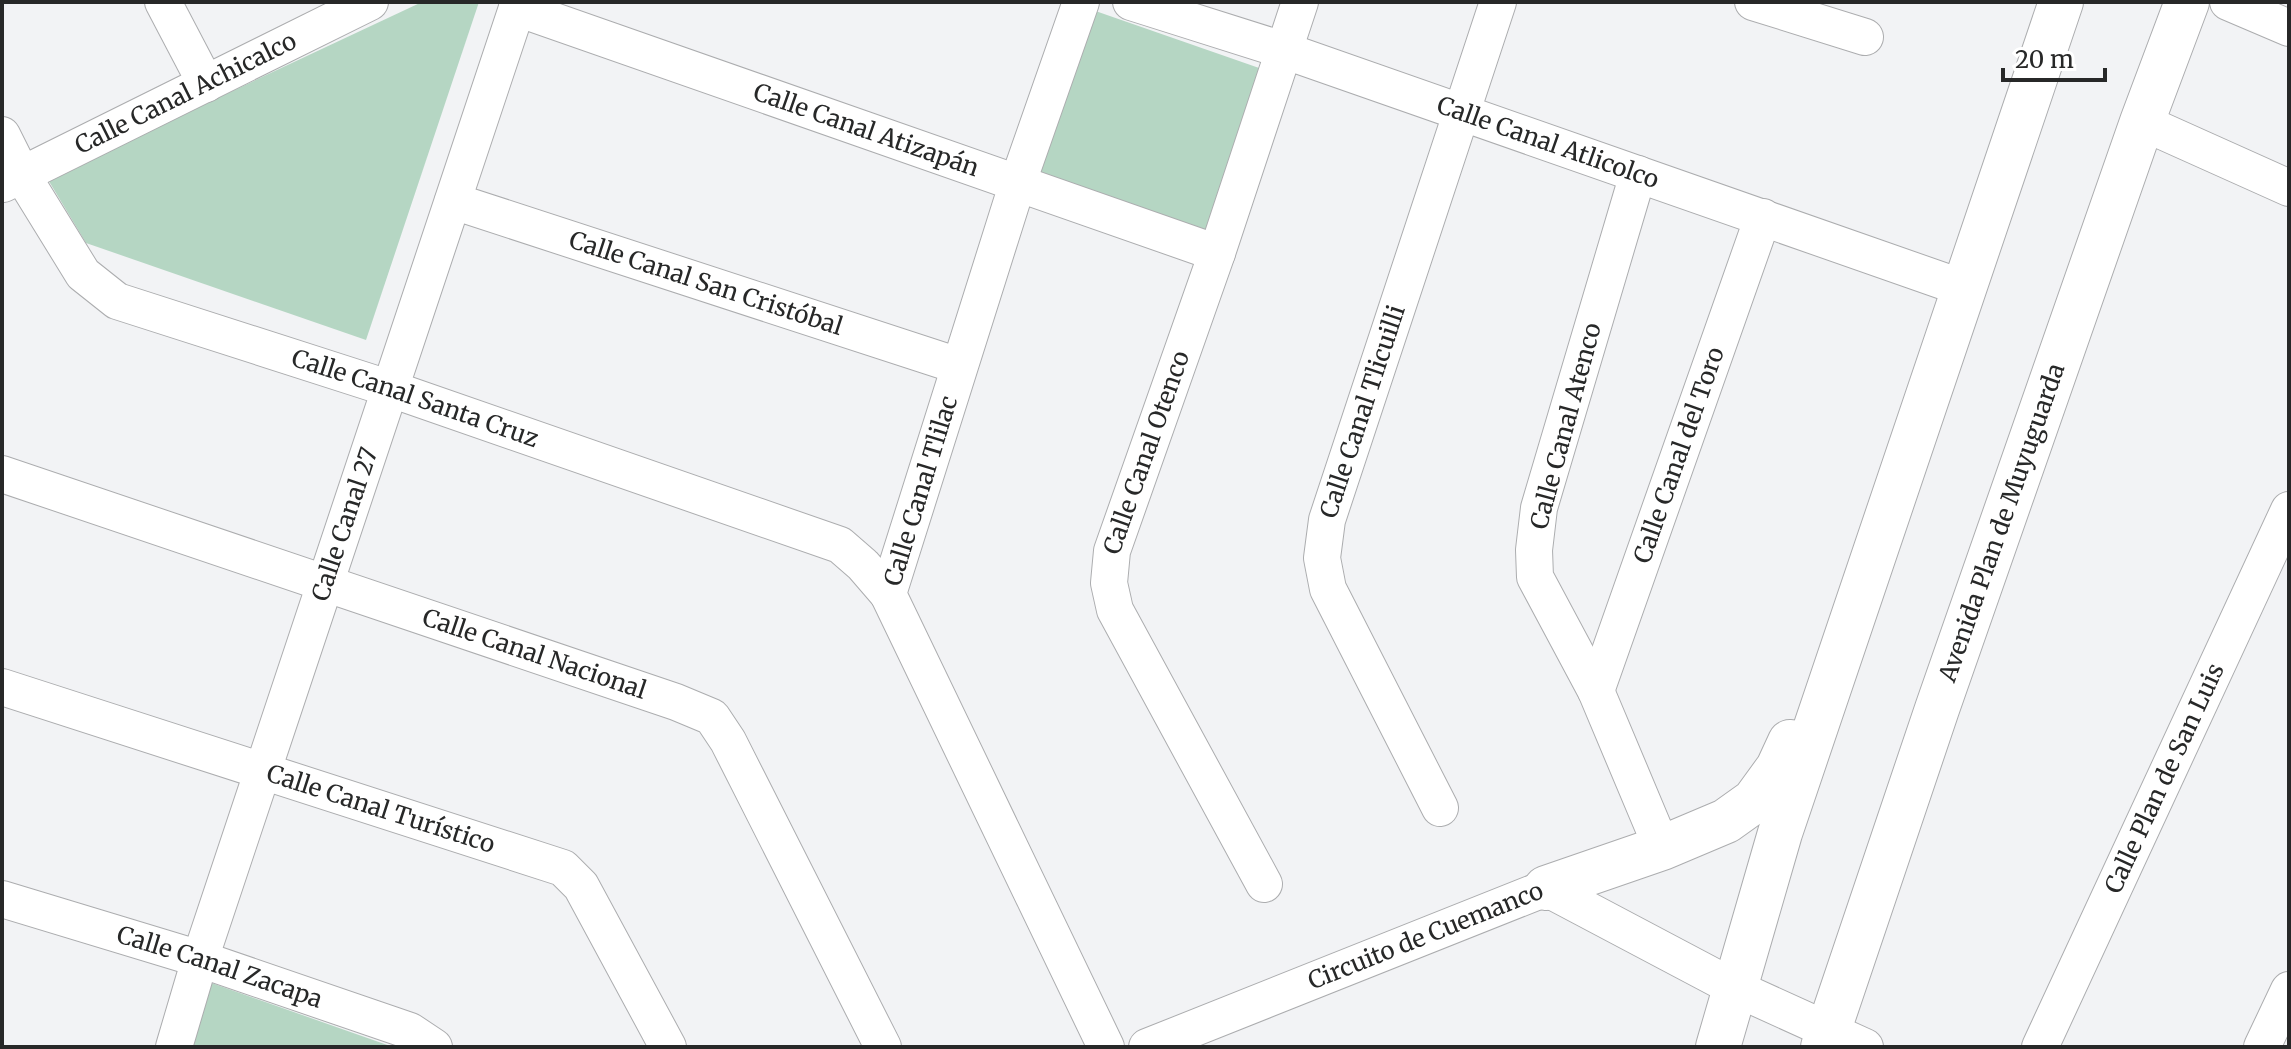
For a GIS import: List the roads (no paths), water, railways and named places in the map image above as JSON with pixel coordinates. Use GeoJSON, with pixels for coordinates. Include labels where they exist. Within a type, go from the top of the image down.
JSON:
{"type":"FeatureCollection","features":[{"type":"Feature","properties":{"kind":"main road"},"geometry":{"type":"LineString","coordinates":[[1718,1047],[1780,833],[2061,2]]}},
{"type":"Feature","properties":{"kind":"main road","name":"Avenida Plan de Muyuguarda"},"geometry":{"type":"LineString","coordinates":[[1839,1041],[1937,709],[2142,122],[2187,2]]}},
{"type":"Feature","properties":{"kind":"main road"},"geometry":{"type":"LineString","coordinates":[[1546,888],[1662,848],[1726,821],[1754,801],[1778,768],[1848,630]]}},
{"type":"Feature","properties":{"kind":"street"},"geometry":{"type":"LineString","coordinates":[[163,2],[206,84]]}},
{"type":"Feature","properties":{"kind":"street","name":"Calle Canal Achicalco"},"geometry":{"type":"LineString","coordinates":[[12,180],[370,2]]}},
{"type":"Feature","properties":{"kind":"street","name":"Calle Canal Tlilac"},"geometry":{"type":"LineString","coordinates":[[1081,2],[1018,182],[888,594],[1106,1047]]}},
{"type":"Feature","properties":{"kind":"street","name":"Calle Canal Atlicolco"},"geometry":{"type":"LineString","coordinates":[[1131,2],[1283,50],[1963,288]]}},
{"type":"Feature","properties":{"kind":"street","name":"Calle Canal Otenco"},"geometry":{"type":"LineString","coordinates":[[1264,884],[1115,610],[1109,583],[1112,551],[1217,253],[1300,2]]}},
{"type":"Feature","properties":{"kind":"street","name":"Calle Canal Tlicuilli"},"geometry":{"type":"LineString","coordinates":[[1440,808],[1328,589],[1322,558],[1327,520],[1498,2]]}},
{"type":"Feature","properties":{"kind":"street"},"geometry":{"type":"LineString","coordinates":[[1753,2],[1865,37]]}},
{"type":"Feature","properties":{"kind":"street"},"geometry":{"type":"LineString","coordinates":[[2228,2],[2289,28]]}},
{"type":"Feature","properties":{"kind":"street","name":"Calle Canal Atizapán"},"geometry":{"type":"LineString","coordinates":[[518,5],[1217,253]]}},
{"type":"Feature","properties":{"kind":"street","name":"Calle Canal 27"},"geometry":{"type":"LineString","coordinates":[[174,1047],[200,959],[518,5]]}},
{"type":"Feature","properties":{"kind":"street"},"geometry":{"type":"LineString","coordinates":[[2142,122],[2289,188]]}},
{"type":"Feature","properties":{"kind":"street","name":"Calle Canal Santa Cruz"},"geometry":{"type":"LineString","coordinates":[[2,135],[12,180],[83,274],[117,301],[391,389],[840,545],[863,565],[888,594]]}},
{"type":"Feature","properties":{"kind":"street","name":"Calle Canal Atenco"},"geometry":{"type":"LineString","coordinates":[[1638,174],[1539,508],[1534,550],[1535,577],[1596,691],[1662,848]]}},
{"type":"Feature","properties":{"kind":"street","name":"Calle Canal San Cristóbal"},"geometry":{"type":"LineString","coordinates":[[453,201],[959,366]]}},
{"type":"Feature","properties":{"kind":"street","name":"Calle Canal del Toro"},"geometry":{"type":"LineString","coordinates":[[1596,691],[1763,217]]}},
{"type":"Feature","properties":{"kind":"street","name":"Calle Canal Nacional"},"geometry":{"type":"LineString","coordinates":[[2,474],[676,702],[712,717],[728,741],[883,1047]]}},
{"type":"Feature","properties":{"kind":"street","name":"Calle Plan de San Luis"},"geometry":{"type":"LineString","coordinates":[[2040,1047],[2289,510]]}},
{"type":"Feature","properties":{"kind":"street","name":"Calle Canal Turístico"},"geometry":{"type":"LineString","coordinates":[[2,687],[563,868],[581,886],[668,1047]]}},
{"type":"Feature","properties":{"kind":"street","name":"Circuito de Cuemanco"},"geometry":{"type":"LineString","coordinates":[[1147,1047],[1546,888],[1839,1041]]}},
{"type":"Feature","properties":{"kind":"street","name":"Calle Canal Zacapa"},"geometry":{"type":"LineString","coordinates":[[5,909],[200,959],[410,1031],[434,1047]]}},
{"type":"Feature","properties":{"kind":"street"},"geometry":{"type":"LineString","coordinates":[[2262,1047],[2289,990]]}}]}
